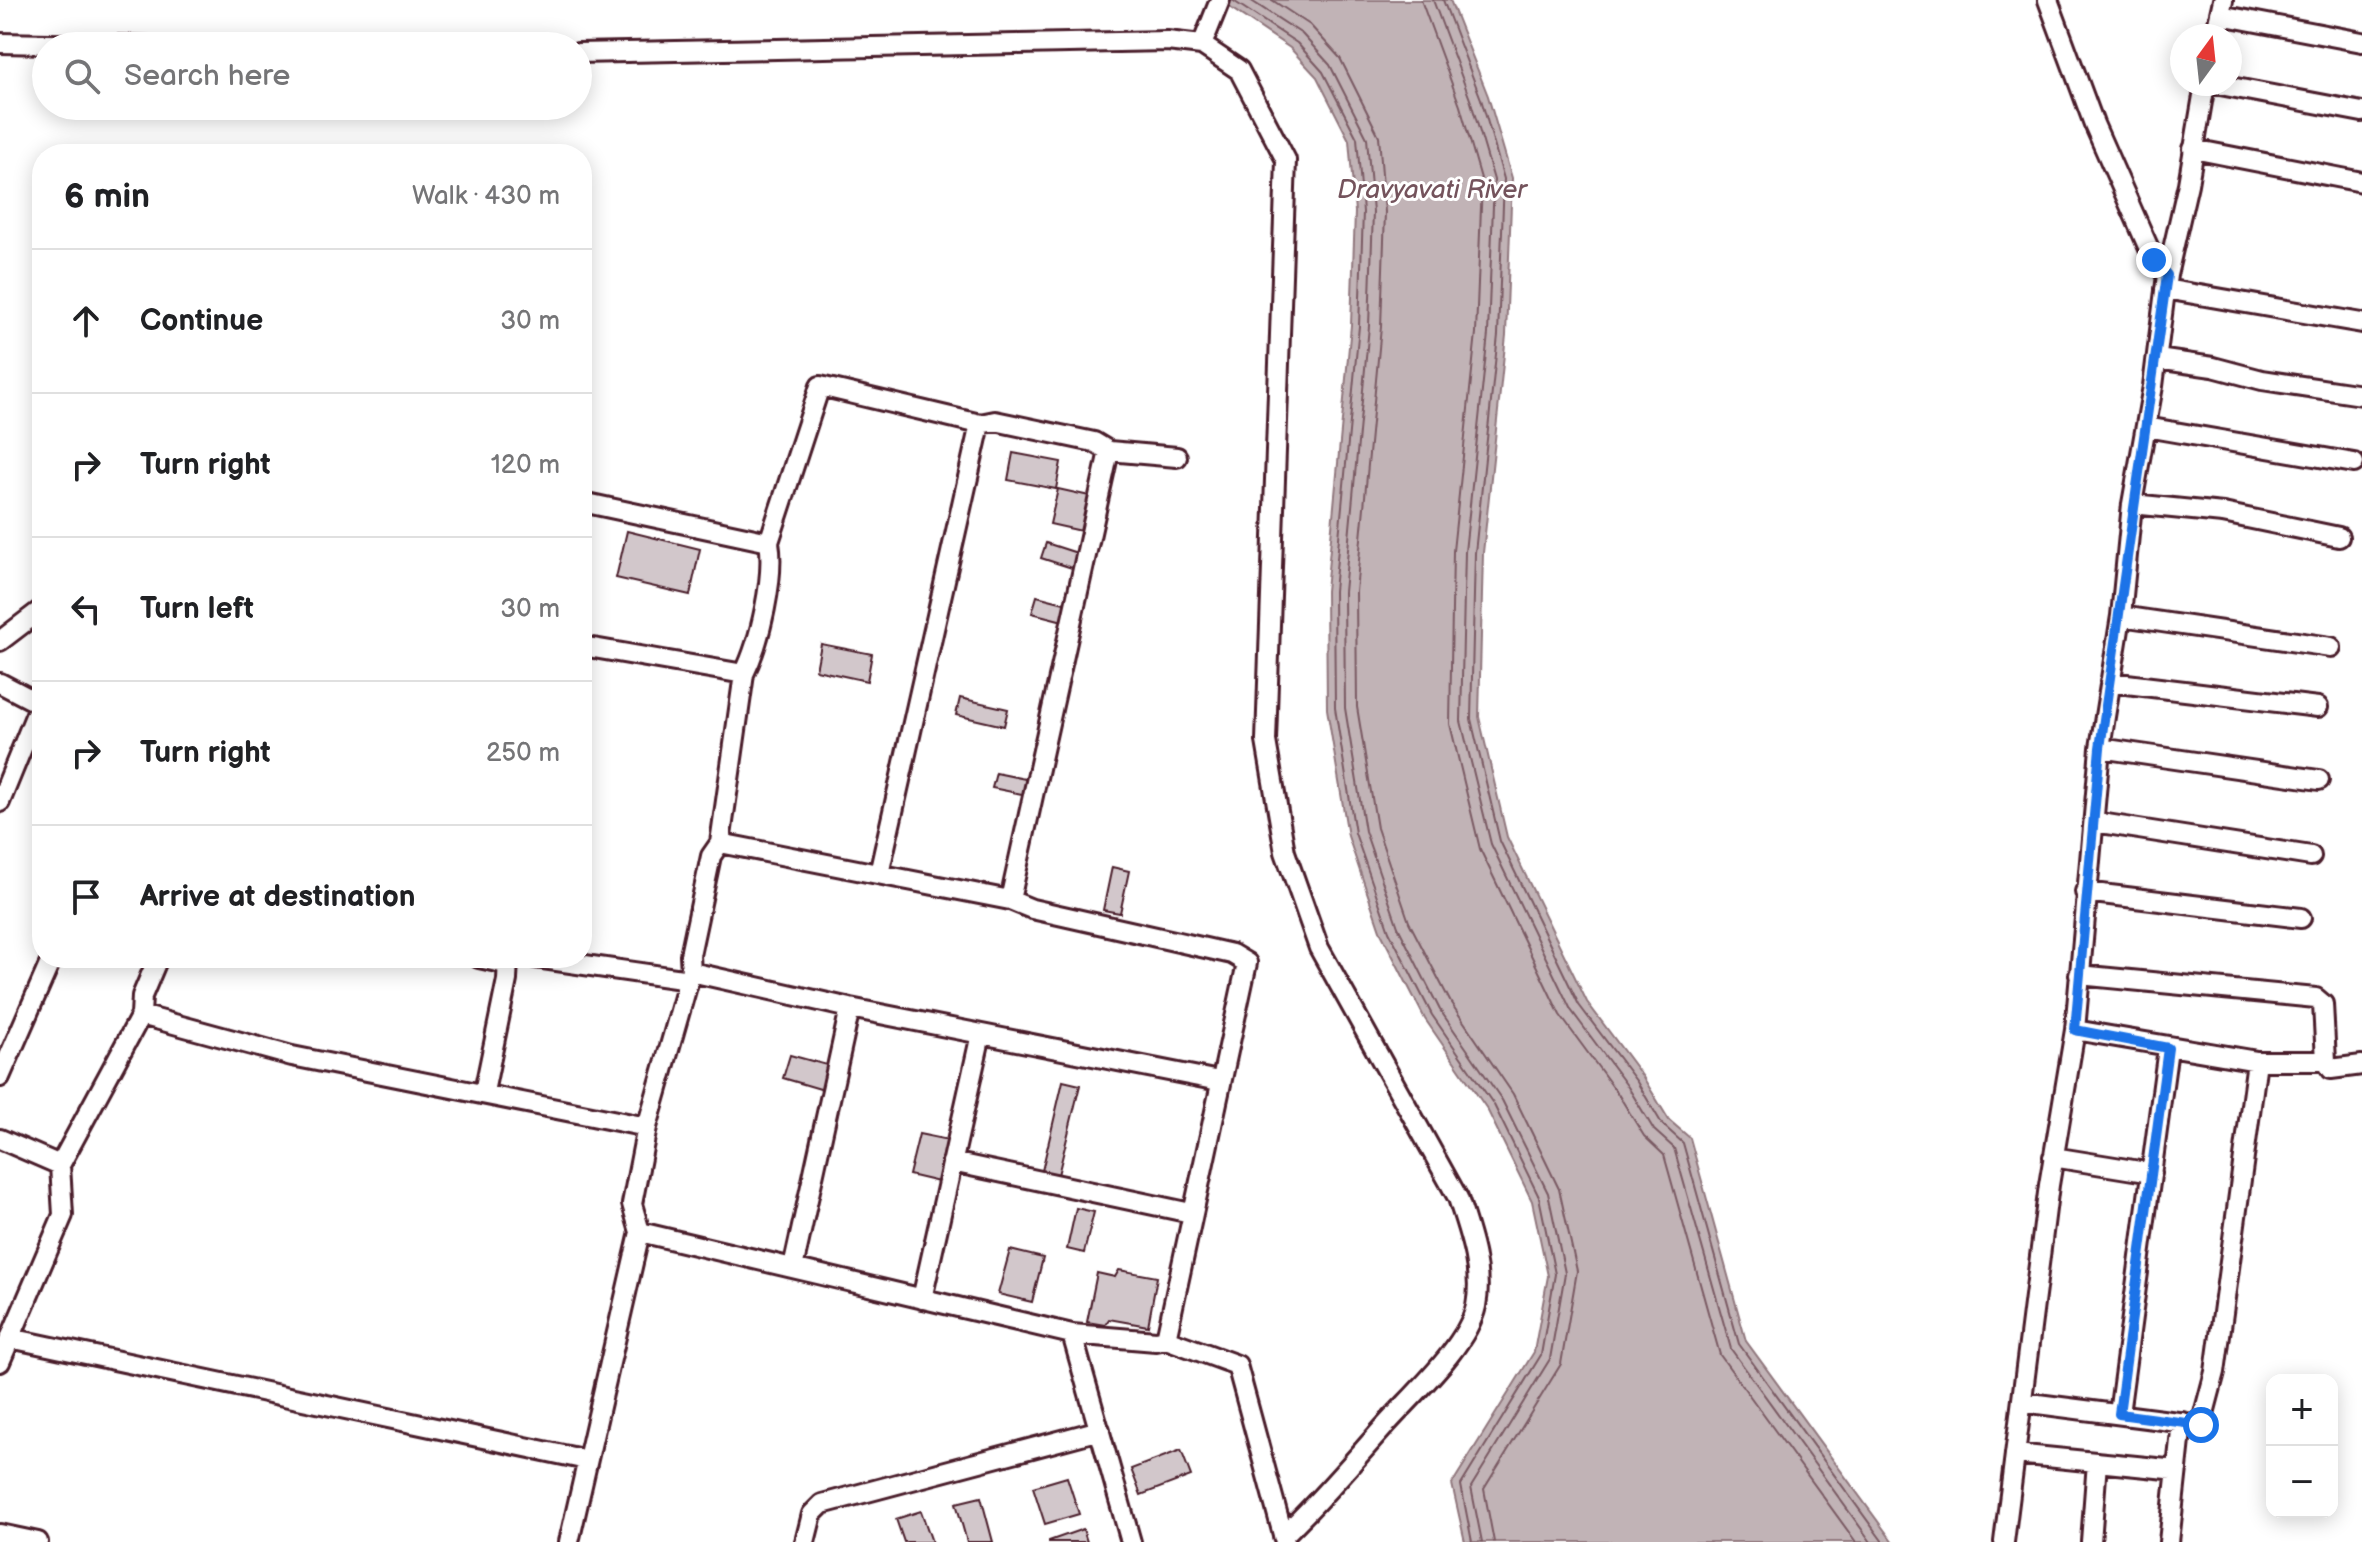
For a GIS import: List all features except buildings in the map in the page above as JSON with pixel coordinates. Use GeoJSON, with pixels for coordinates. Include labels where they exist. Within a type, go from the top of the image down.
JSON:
{"type":"FeatureCollection","features":[{"type":"Feature","properties":{"kind":"street"},"geometry":{"type":"LineString","coordinates":[[1202,45],[1220,0]]}},
{"type":"Feature","properties":{"kind":"street"},"geometry":{"type":"LineString","coordinates":[[2048,0],[2094,124],[2166,282],[2362,323]]}},
{"type":"Feature","properties":{"kind":"street"},"geometry":{"type":"LineString","coordinates":[[2222,7],[2362,42]]}},
{"type":"Feature","properties":{"kind":"street"},"geometry":{"type":"LineString","coordinates":[[592,53],[1167,41],[1202,45],[1239,70],[1286,160],[1266,741],[1285,852],[1319,948],[1458,1198],[1476,1269],[1475,1309],[1443,1361],[1284,1539]]}},
{"type":"Feature","properties":{"kind":"street"},"geometry":{"type":"LineString","coordinates":[[0,43],[32,44]]}},
{"type":"Feature","properties":{"kind":"street"},"geometry":{"type":"LineString","coordinates":[[2242,89],[2362,112]]}},
{"type":"Feature","properties":{"kind":"street"},"geometry":{"type":"LineString","coordinates":[[2004,1542],[2053,1157],[2075,1030],[2100,748],[2121,616],[2132,504],[2157,359],[2166,282],[2203,96]]}},
{"type":"Feature","properties":{"kind":"street"},"geometry":{"type":"LineString","coordinates":[[2193,149],[2362,182]]}},
{"type":"Feature","properties":{"kind":"street"},"geometry":{"type":"LineString","coordinates":[[2157,359],[2213,367],[2262,380],[2362,395]]}},
{"type":"Feature","properties":{"kind":"street"},"geometry":{"type":"LineString","coordinates":[[569,1542],[640,1232],[632,1204],[647,1127],[690,976],[690,955],[711,856],[720,843],[744,674],[752,659],[772,562],[769,542],[820,386],[980,424],[995,421],[1094,442],[1109,451],[1177,457]]}},
{"type":"Feature","properties":{"kind":"street"},"geometry":{"type":"LineString","coordinates":[[879,874],[980,424]]}},
{"type":"Feature","properties":{"kind":"street"},"geometry":{"type":"LineString","coordinates":[[2146,427],[2354,463]]}},
{"type":"Feature","properties":{"kind":"street"},"geometry":{"type":"LineString","coordinates":[[1010,900],[1109,451]]}},
{"type":"Feature","properties":{"kind":"street"},"geometry":{"type":"LineString","coordinates":[[592,504],[769,542]]}},
{"type":"Feature","properties":{"kind":"street"},"geometry":{"type":"LineString","coordinates":[[2132,504],[2223,513],[2339,537]]}},
{"type":"Feature","properties":{"kind":"street"},"geometry":{"type":"LineString","coordinates":[[2121,616],[2331,647]]}},
{"type":"Feature","properties":{"kind":"street"},"geometry":{"type":"LineString","coordinates":[[0,641],[32,617]]}},
{"type":"Feature","properties":{"kind":"street"},"geometry":{"type":"LineString","coordinates":[[592,648],[744,674]]}},
{"type":"Feature","properties":{"kind":"street"},"geometry":{"type":"LineString","coordinates":[[2110,682],[2318,707]]}},
{"type":"Feature","properties":{"kind":"street"},"geometry":{"type":"LineString","coordinates":[[0,683],[32,700]]}},
{"type":"Feature","properties":{"kind":"street"},"geometry":{"type":"LineString","coordinates":[[0,802],[32,726]]}},
{"type":"Feature","properties":{"kind":"street"},"geometry":{"type":"LineString","coordinates":[[2100,748],[2319,780]]}},
{"type":"Feature","properties":{"kind":"street"},"geometry":{"type":"LineString","coordinates":[[2094,822],[2311,856]]}},
{"type":"Feature","properties":{"kind":"street"},"geometry":{"type":"LineString","coordinates":[[720,843],[1010,900],[1032,909],[1232,954],[1247,963],[1219,1081],[1166,1339]]}},
{"type":"Feature","properties":{"kind":"street"},"geometry":{"type":"LineString","coordinates":[[2085,892],[2301,918]]}},
{"type":"Feature","properties":{"kind":"street"},"geometry":{"type":"LineString","coordinates":[[592,965],[690,976],[1219,1081]]}},
{"type":"Feature","properties":{"kind":"street"},"geometry":{"type":"LineString","coordinates":[[0,1077],[48,968]]}},
{"type":"Feature","properties":{"kind":"street"},"geometry":{"type":"LineString","coordinates":[[0,1362],[63,1215],[60,1165],[141,1015],[142,996],[154,968]]}},
{"type":"Feature","properties":{"kind":"street"},"geometry":{"type":"LineString","coordinates":[[484,1092],[507,968]]}},
{"type":"Feature","properties":{"kind":"street"},"geometry":{"type":"LineString","coordinates":[[2079,975],[2316,998],[2323,1004],[2326,1061],[2331,1069],[2362,1065]]}},
{"type":"Feature","properties":{"kind":"street"},"geometry":{"type":"LineString","coordinates":[[793,1268],[850,1008]]}},
{"type":"Feature","properties":{"kind":"street"},"geometry":{"type":"LineString","coordinates":[[141,1015],[292,1056],[647,1127]]}},
{"type":"Feature","properties":{"kind":"street"},"geometry":{"type":"LineString","coordinates":[[2075,1030],[2257,1061],[2326,1061]]}},
{"type":"Feature","properties":{"kind":"street"},"geometry":{"type":"LineString","coordinates":[[922,1299],[981,1034]]}},
{"type":"Feature","properties":{"kind":"street"},"geometry":{"type":"LineString","coordinates":[[2119,1414],[2168,1048]]}},
{"type":"Feature","properties":{"kind":"street"},"geometry":{"type":"LineString","coordinates":[[2022,1402],[2201,1425],[2215,1372],[2257,1061]]}},
{"type":"Feature","properties":{"kind":"street"},"geometry":{"type":"LineString","coordinates":[[0,1139],[60,1165]]}},
{"type":"Feature","properties":{"kind":"street"},"geometry":{"type":"LineString","coordinates":[[2053,1157],[2152,1173]]}},
{"type":"Feature","properties":{"kind":"street"},"geometry":{"type":"LineString","coordinates":[[952,1162],[1191,1213]]}},
{"type":"Feature","properties":{"kind":"street"},"geometry":{"type":"LineString","coordinates":[[640,1232],[1072,1334],[1156,1341],[1166,1339],[1237,1365],[1284,1539]]}},
{"type":"Feature","properties":{"kind":"street"},"geometry":{"type":"LineString","coordinates":[[1072,1334],[1131,1542]]}},
{"type":"Feature","properties":{"kind":"street"},"geometry":{"type":"LineString","coordinates":[[10,1338],[587,1460]]}},
{"type":"Feature","properties":{"kind":"street"},"geometry":{"type":"LineString","coordinates":[[2169,1542],[2182,1422]]}},
{"type":"Feature","properties":{"kind":"street"},"geometry":{"type":"LineString","coordinates":[[805,1542],[812,1514],[822,1504],[1100,1430]]}},
{"type":"Feature","properties":{"kind":"street"},"geometry":{"type":"LineString","coordinates":[[2015,1454],[2177,1470]]}},
{"type":"Feature","properties":{"kind":"street"},"geometry":{"type":"LineString","coordinates":[[2091,1542],[2097,1462]]}},
{"type":"Feature","properties":{"kind":"street"},"geometry":{"type":"LineString","coordinates":[[0,1534],[38,1542]]}},
{"type":"Feature","properties":{"kind":"water","name":"Dravyavati River"},"geometry":{"type":"Polygon","coordinates":[[[1210,0],[1450,0],[1488,96],[1512,178],[1506,335],[1483,553],[1479,717],[1507,837],[1587,1002],[1643,1077],[1669,1120],[1690,1138],[1746,1341],[1893,1542],[1465,1542],[1452,1484],[1534,1352],[1548,1276],[1532,1201],[1487,1109],[1425,1019],[1381,933],[1348,836],[1327,709],[1326,591],[1351,325],[1355,212],[1349,140],[1317,77],[1290,48],[1229,7],[1210,0]]]}},
{"type":"Feature","properties":{"kind":"route"},"geometry":{"type":"LineString","coordinates":[[2154,260],[2167,275],[2153,386],[2132,504],[2121,616],[2100,748],[2075,1030],[2168,1048],[2119,1414],[2201,1425]]}}]}
